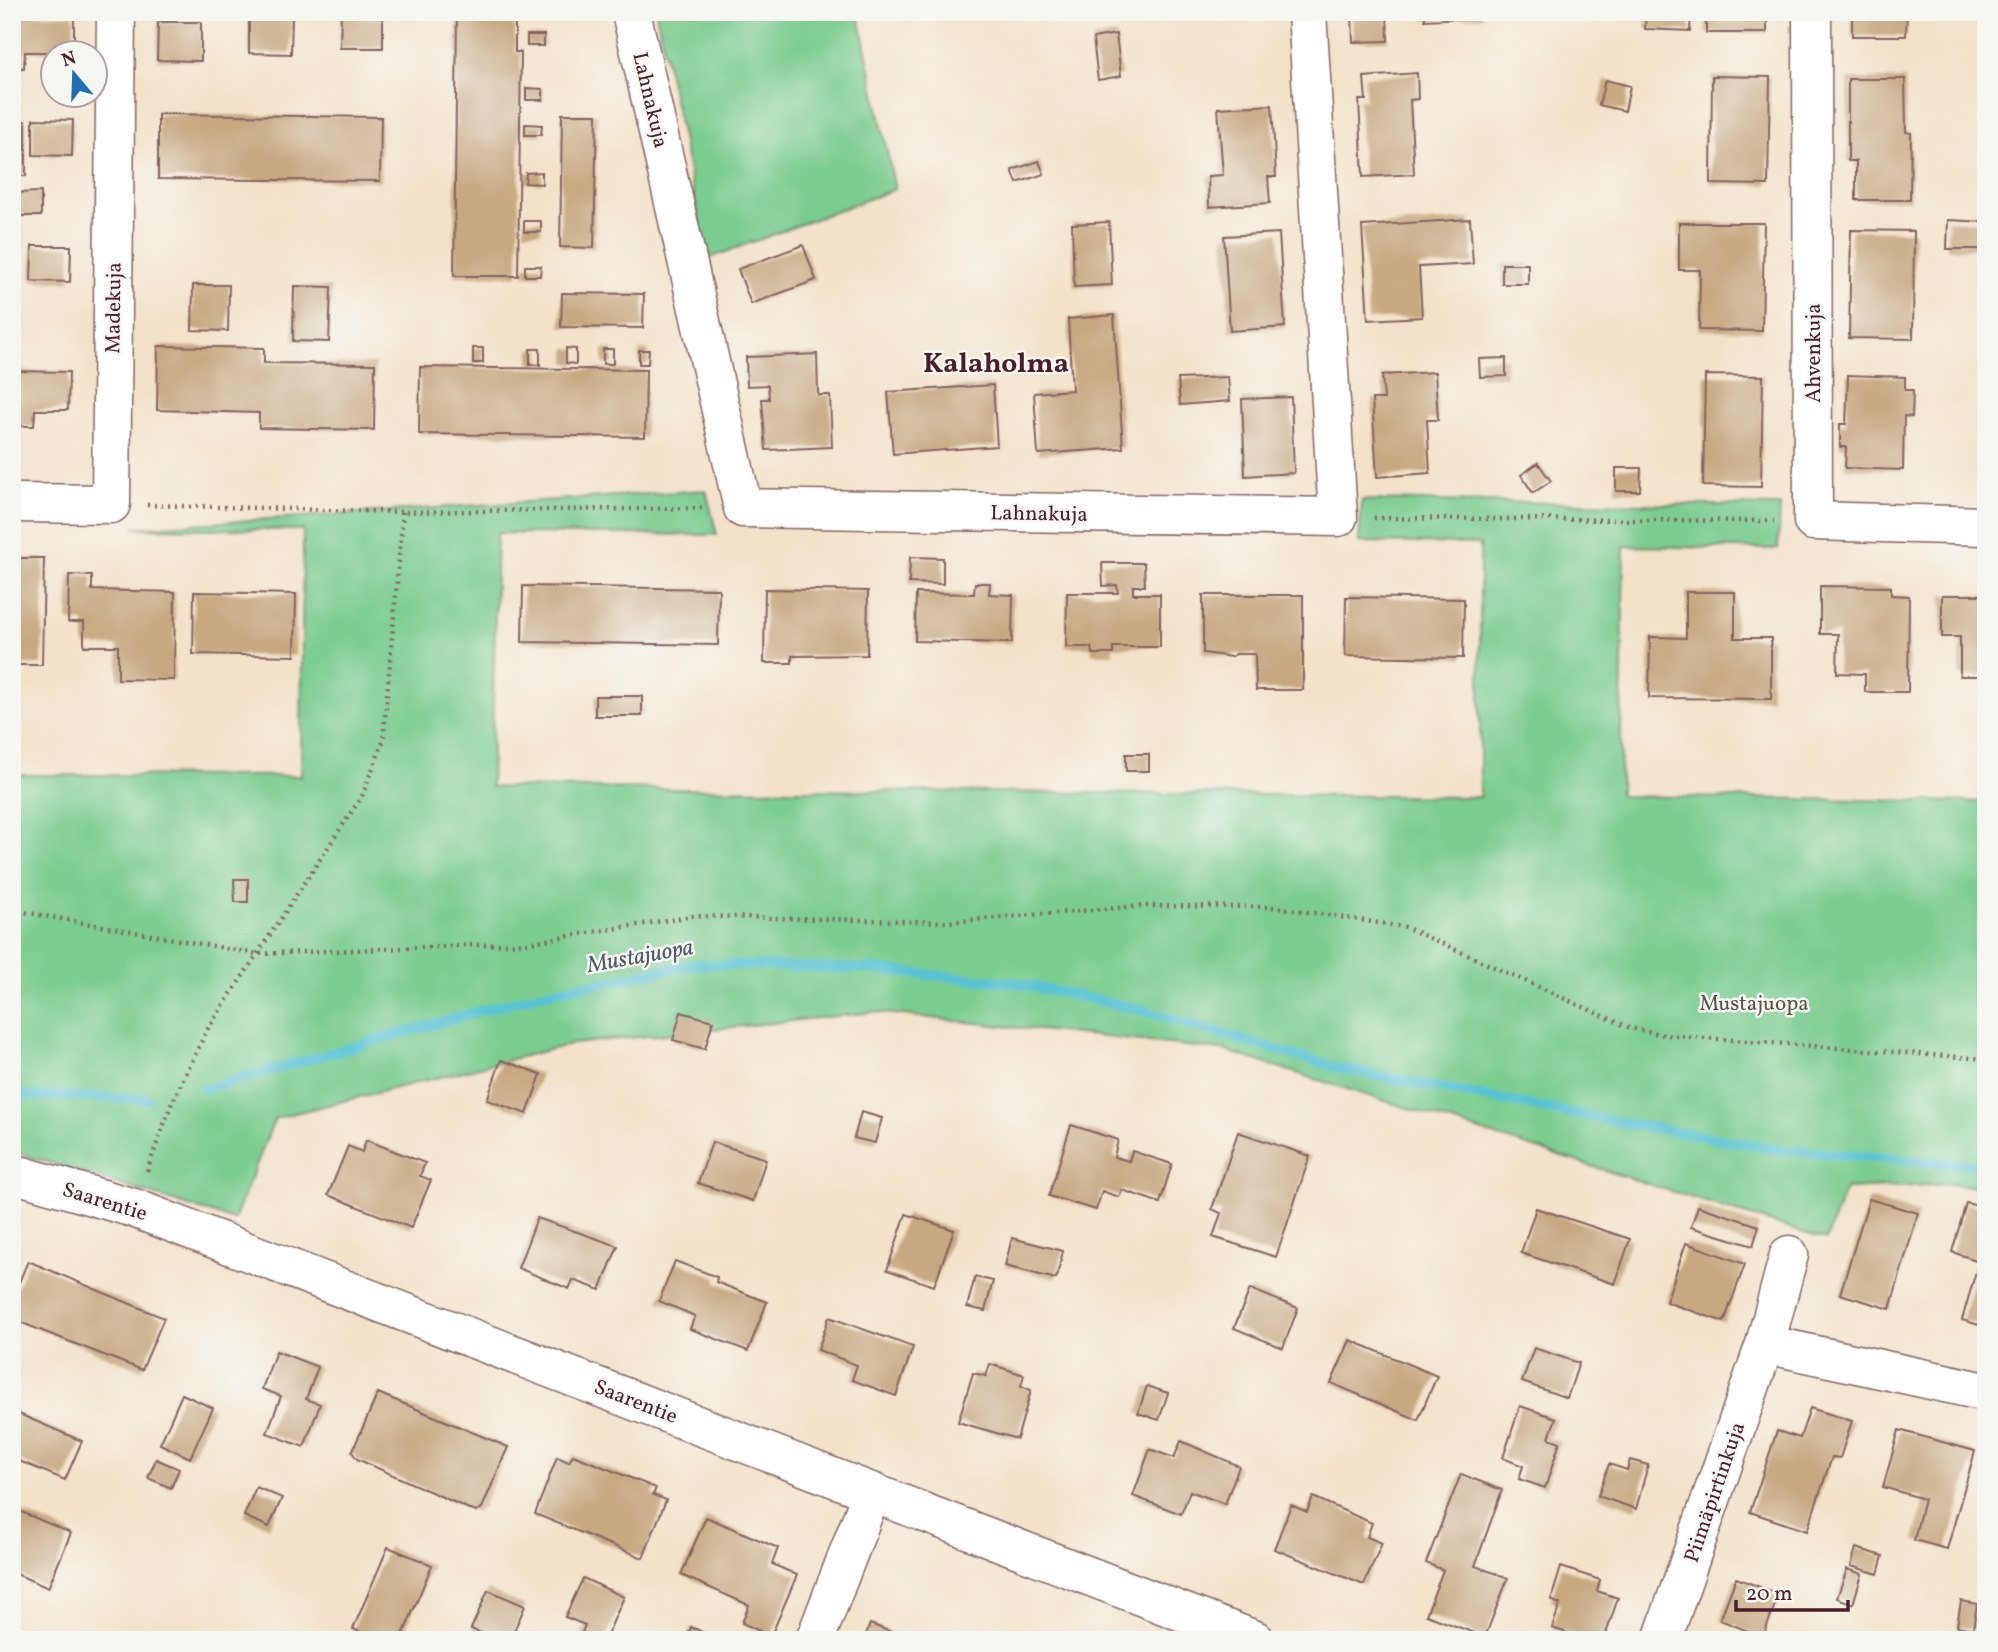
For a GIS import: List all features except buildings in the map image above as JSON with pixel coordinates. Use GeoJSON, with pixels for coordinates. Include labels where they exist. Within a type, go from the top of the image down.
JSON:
{"type":"FeatureCollection","features":[{"type":"Feature","properties":{"kind":"street","name":"Madekuja"},"geometry":{"type":"LineString","coordinates":[[111,504],[116,12]]}},
{"type":"Feature","properties":{"kind":"street","name":"Lahnakuja"},"geometry":{"type":"LineString","coordinates":[[631,12],[743,508],[1338,517]]}},
{"type":"Feature","properties":{"kind":"street"},"geometry":{"type":"LineString","coordinates":[[1307,12],[1338,517]]}},
{"type":"Feature","properties":{"kind":"street","name":"Ahvenkuja"},"geometry":{"type":"LineString","coordinates":[[1812,12],[1813,521]]}},
{"type":"Feature","properties":{"kind":"street"},"geometry":{"type":"LineString","coordinates":[[12,503],[111,504]]}},
{"type":"Feature","properties":{"kind":"street"},"geometry":{"type":"LineString","coordinates":[[1813,521],[1986,526]]}},
{"type":"Feature","properties":{"kind":"street","name":"Saarentie"},"geometry":{"type":"LineString","coordinates":[[12,1173],[134,1208],[1255,1640]]}},
{"type":"Feature","properties":{"kind":"street","name":"Piimäpirtinkuja"},"geometry":{"type":"LineString","coordinates":[[1662,1640],[1765,1344],[1789,1255]]}},
{"type":"Feature","properties":{"kind":"street"},"geometry":{"type":"LineString","coordinates":[[1765,1344],[1986,1392]]}},
{"type":"Feature","properties":{"kind":"street"},"geometry":{"type":"LineString","coordinates":[[815,1640],[872,1492]]}},
{"type":"Feature","properties":{"kind":"path"},"geometry":{"type":"LineString","coordinates":[[111,504],[404,512],[743,508]]}},
{"type":"Feature","properties":{"kind":"path"},"geometry":{"type":"LineString","coordinates":[[134,1208],[171,1105],[201,1042],[362,796],[383,742],[404,512]]}},
{"type":"Feature","properties":{"kind":"path"},"geometry":{"type":"LineString","coordinates":[[1338,517],[1813,521]]}},
{"type":"Feature","properties":{"kind":"path"},"geometry":{"type":"LineString","coordinates":[[12,910],[257,954],[526,943],[693,916],[947,922],[1141,906],[1275,907],[1405,927],[1630,1028],[1665,1035],[1986,1059]]}},
{"type":"Feature","properties":{"kind":"green space"},"geometry":{"type":"Polygon","coordinates":[[[656,12],[858,12],[895,189],[707,259],[656,12]]]}},
{"type":"Feature","properties":{"kind":"green space","name":"Mustajuopa"},"geometry":{"type":"Polygon","coordinates":[[[706,490],[717,535],[497,533],[491,787],[1480,797],[1480,544],[1359,542],[1362,500],[1780,506],[1778,549],[1624,546],[1620,796],[1986,802],[1986,1188],[1953,1184],[1845,1189],[1826,1240],[1223,1050],[875,1012],[572,1044],[275,1118],[234,1220],[12,1151],[12,775],[301,776],[303,530],[133,528],[706,490]]]}},
{"type":"Feature","properties":{"kind":"waterway","name":"Mustajuopa"},"geometry":{"type":"LineString","coordinates":[[204,1089],[541,994],[696,964],[871,969],[1016,983],[1134,1008],[1338,1068],[1574,1114],[1783,1150],[1986,1166]]}},
{"type":"Feature","properties":{"kind":"waterway","name":"Mustajuopa"},"geometry":{"type":"LineString","coordinates":[[12,1095],[148,1099]]}},
{"type":"Feature","properties":{"kind":"district","name":"Kalaholma"},"geometry":{"type":"Point","coordinates":[996,362]}}]}
